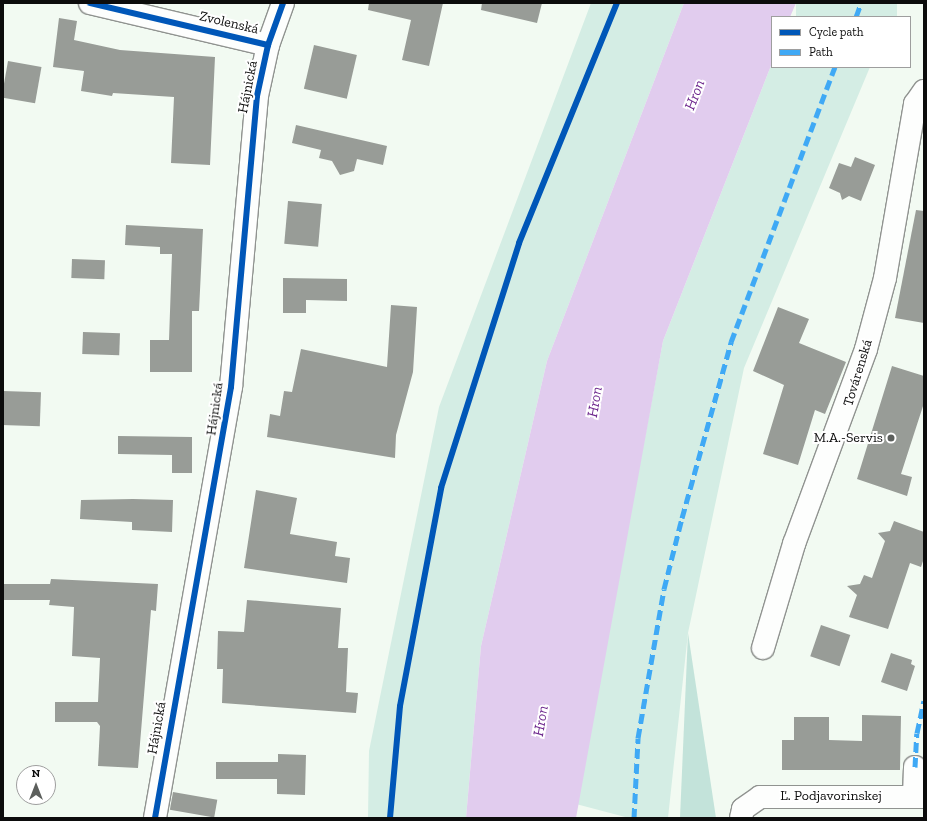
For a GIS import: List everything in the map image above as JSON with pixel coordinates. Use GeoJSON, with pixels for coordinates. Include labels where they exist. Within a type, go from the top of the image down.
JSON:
{"type":"FeatureCollection","features":[{"type":"Feature","properties":{"kind":"street","name":"Zvolenská"},"geometry":{"type":"LineString","coordinates":[[90,3],[268,45]]}},
{"type":"Feature","properties":{"kind":"street","name":"Hájnická"},"geometry":{"type":"LineString","coordinates":[[155,818],[226,427],[236,342],[251,136],[268,45],[283,3]]}},
{"type":"Feature","properties":{"kind":"street","name":"Továrenská"},"geometry":{"type":"LineString","coordinates":[[763,648],[794,544],[866,349],[885,278],[915,104],[924,91]]}},
{"type":"Feature","properties":{"kind":"street"},"geometry":{"type":"LineString","coordinates":[[915,767],[919,797]]}},
{"type":"Feature","properties":{"kind":"street","name":"Ľ. Podjavorinskej"},"geometry":{"type":"LineString","coordinates":[[742,814],[760,797],[919,797]]}},
{"type":"Feature","properties":{"kind":"shaded area"},"geometry":{"type":"Polygon","coordinates":[[[591,3],[684,3],[547,361],[481,646],[466,818],[368,818],[369,751],[439,407],[591,3]]]}},
{"type":"Feature","properties":{"kind":"shaded area"},"geometry":{"type":"Polygon","coordinates":[[[796,3],[897,3],[897,16],[796,16],[796,3]]]}},
{"type":"Feature","properties":{"kind":"shaded area"},"geometry":{"type":"Polygon","coordinates":[[[771,66],[771,68],[870,68],[744,368],[688,633],[668,818],[629,818],[576,804],[663,341],[771,66]]]}},
{"type":"Feature","properties":{"kind":"shaded area"},"geometry":{"type":"Polygon","coordinates":[[[688,633],[716,818],[680,818],[688,633]]]}},
{"type":"Feature","properties":{"kind":"water","name":"Hron"},"geometry":{"type":"Polygon","coordinates":[[[684,3],[796,3],[790,16],[771,16],[771,66],[663,341],[576,818],[466,818],[481,646],[547,361],[684,3]]]}},
{"type":"Feature","properties":{"kind":"building"},"geometry":{"type":"Polygon","coordinates":[[[369,3],[443,3],[429,66],[402,60],[411,20],[368,10],[369,3]]]}},
{"type":"Feature","properties":{"kind":"building"},"geometry":{"type":"Polygon","coordinates":[[[482,3],[542,3],[537,23],[481,10],[482,3]]]}},
{"type":"Feature","properties":{"kind":"building"},"geometry":{"type":"Polygon","coordinates":[[[59,18],[77,21],[74,40],[120,50],[215,57],[210,165],[171,163],[174,97],[113,93],[112,96],[81,91],[84,71],[53,67],[59,18]]]}},
{"type":"Feature","properties":{"kind":"building"},"geometry":{"type":"Polygon","coordinates":[[[314,45],[357,55],[347,99],[304,89],[314,45]]]}},
{"type":"Feature","properties":{"kind":"building"},"geometry":{"type":"Polygon","coordinates":[[[8,61],[41,67],[35,103],[3,98],[8,61]]]}},
{"type":"Feature","properties":{"kind":"building"},"geometry":{"type":"Polygon","coordinates":[[[296,125],[387,146],[383,165],[357,159],[354,171],[340,175],[332,161],[319,158],[321,150],[292,143],[296,125]]]}},
{"type":"Feature","properties":{"kind":"building"},"geometry":{"type":"Polygon","coordinates":[[[855,157],[875,165],[861,201],[849,196],[842,200],[840,193],[829,188],[839,163],[851,167],[855,157]]]}},
{"type":"Feature","properties":{"kind":"building"},"geometry":{"type":"Polygon","coordinates":[[[288,201],[322,204],[318,247],[284,244],[288,201]]]}},
{"type":"Feature","properties":{"kind":"building"},"geometry":{"type":"Polygon","coordinates":[[[916,210],[924,211],[924,323],[895,318],[916,210]]]}},
{"type":"Feature","properties":{"kind":"building"},"geometry":{"type":"Polygon","coordinates":[[[126,225],[203,229],[199,311],[192,311],[192,372],[150,372],[150,340],[169,340],[172,254],[160,254],[160,247],[125,245],[126,225]]]}},
{"type":"Feature","properties":{"kind":"building"},"geometry":{"type":"Polygon","coordinates":[[[72,259],[105,260],[104,279],[71,278],[72,259]]]}},
{"type":"Feature","properties":{"kind":"building"},"geometry":{"type":"Polygon","coordinates":[[[283,278],[347,279],[347,301],[306,300],[306,313],[283,313],[283,278]]]}},
{"type":"Feature","properties":{"kind":"building"},"geometry":{"type":"Polygon","coordinates":[[[391,305],[417,307],[413,372],[396,435],[395,458],[267,437],[270,414],[280,416],[284,391],[292,392],[301,349],[387,367],[391,305]]]}},
{"type":"Feature","properties":{"kind":"building"},"geometry":{"type":"Polygon","coordinates":[[[778,307],[809,319],[799,343],[846,362],[825,414],[815,410],[798,465],[763,454],[784,385],[753,371],[778,307]]]}},
{"type":"Feature","properties":{"kind":"building"},"geometry":{"type":"Polygon","coordinates":[[[83,332],[120,333],[119,355],[82,354],[83,332]]]}},
{"type":"Feature","properties":{"kind":"building","name":"M.A.-Servis"},"geometry":{"type":"Polygon","coordinates":[[[892,366],[924,376],[924,403],[901,474],[912,477],[907,496],[857,479],[892,366]]]}},
{"type":"Feature","properties":{"kind":"building"},"geometry":{"type":"Polygon","coordinates":[[[3,391],[41,392],[40,426],[3,425],[3,391]]]}},
{"type":"Feature","properties":{"kind":"building"},"geometry":{"type":"Polygon","coordinates":[[[118,436],[192,437],[192,473],[172,473],[172,455],[118,454],[118,436]]]}},
{"type":"Feature","properties":{"kind":"building"},"geometry":{"type":"Polygon","coordinates":[[[256,490],[297,498],[290,534],[337,542],[335,556],[350,558],[347,583],[244,568],[256,490]]]}},
{"type":"Feature","properties":{"kind":"building"},"geometry":{"type":"Polygon","coordinates":[[[81,500],[173,500],[172,532],[132,530],[132,522],[80,519],[81,500]]]}},
{"type":"Feature","properties":{"kind":"building"},"geometry":{"type":"Polygon","coordinates":[[[894,521],[924,532],[924,558],[921,567],[910,563],[888,629],[849,617],[857,595],[847,586],[860,584],[864,575],[872,578],[885,541],[878,533],[890,531],[894,521]]]}},
{"type":"Feature","properties":{"kind":"building"},"geometry":{"type":"Polygon","coordinates":[[[51,579],[158,584],[156,611],[151,610],[138,768],[98,766],[100,726],[97,722],[55,722],[55,702],[98,702],[100,658],[72,656],[74,607],[49,605],[50,600],[3,600],[3,584],[50,584],[51,579]]]}},
{"type":"Feature","properties":{"kind":"building"},"geometry":{"type":"Polygon","coordinates":[[[247,600],[341,608],[338,648],[348,648],[346,692],[358,693],[356,713],[222,703],[223,669],[217,669],[218,631],[244,632],[247,600]]]}},
{"type":"Feature","properties":{"kind":"building"},"geometry":{"type":"Polygon","coordinates":[[[821,625],[850,635],[840,666],[810,656],[821,625]]]}},
{"type":"Feature","properties":{"kind":"building"},"geometry":{"type":"Polygon","coordinates":[[[891,653],[912,660],[911,664],[915,666],[907,691],[881,682],[891,653]]]}},
{"type":"Feature","properties":{"kind":"building"},"geometry":{"type":"Polygon","coordinates":[[[862,715],[901,716],[900,770],[782,770],[782,740],[794,740],[794,717],[829,717],[829,740],[862,741],[862,715]]]}},
{"type":"Feature","properties":{"kind":"building"},"geometry":{"type":"Polygon","coordinates":[[[278,754],[306,755],[305,795],[277,794],[277,779],[216,779],[216,762],[278,762],[278,754]]]}},
{"type":"Feature","properties":{"kind":"building"},"geometry":{"type":"Polygon","coordinates":[[[173,792],[217,800],[214,818],[170,810],[173,792]]]}},
{"type":"Feature","properties":{"kind":"marked path"},"geometry":{"type":"LineString","coordinates":[[856,16],[861,3]]}},
{"type":"Feature","properties":{"kind":"marked path"},"geometry":{"type":"LineString","coordinates":[[634,818],[638,738],[664,589],[682,518],[731,342],[835,68]]}},
{"type":"Feature","properties":{"kind":"marked path"},"geometry":{"type":"LineString","coordinates":[[915,767],[917,733],[924,701]]}},
{"type":"Feature","properties":{"kind":"cycle path"},"geometry":{"type":"LineString","coordinates":[[90,3],[268,45]]}},
{"type":"Feature","properties":{"kind":"cycle path"},"geometry":{"type":"LineString","coordinates":[[155,818],[231,387],[257,96],[268,45],[283,3]]}},
{"type":"Feature","properties":{"kind":"cycle path"},"geometry":{"type":"LineString","coordinates":[[390,818],[400,706],[441,488],[519,243],[617,3]]}},
{"type":"Feature","properties":{"kind":"place","name":"M.A.-Servis"},"geometry":{"type":"Point","coordinates":[891,438]}}]}
